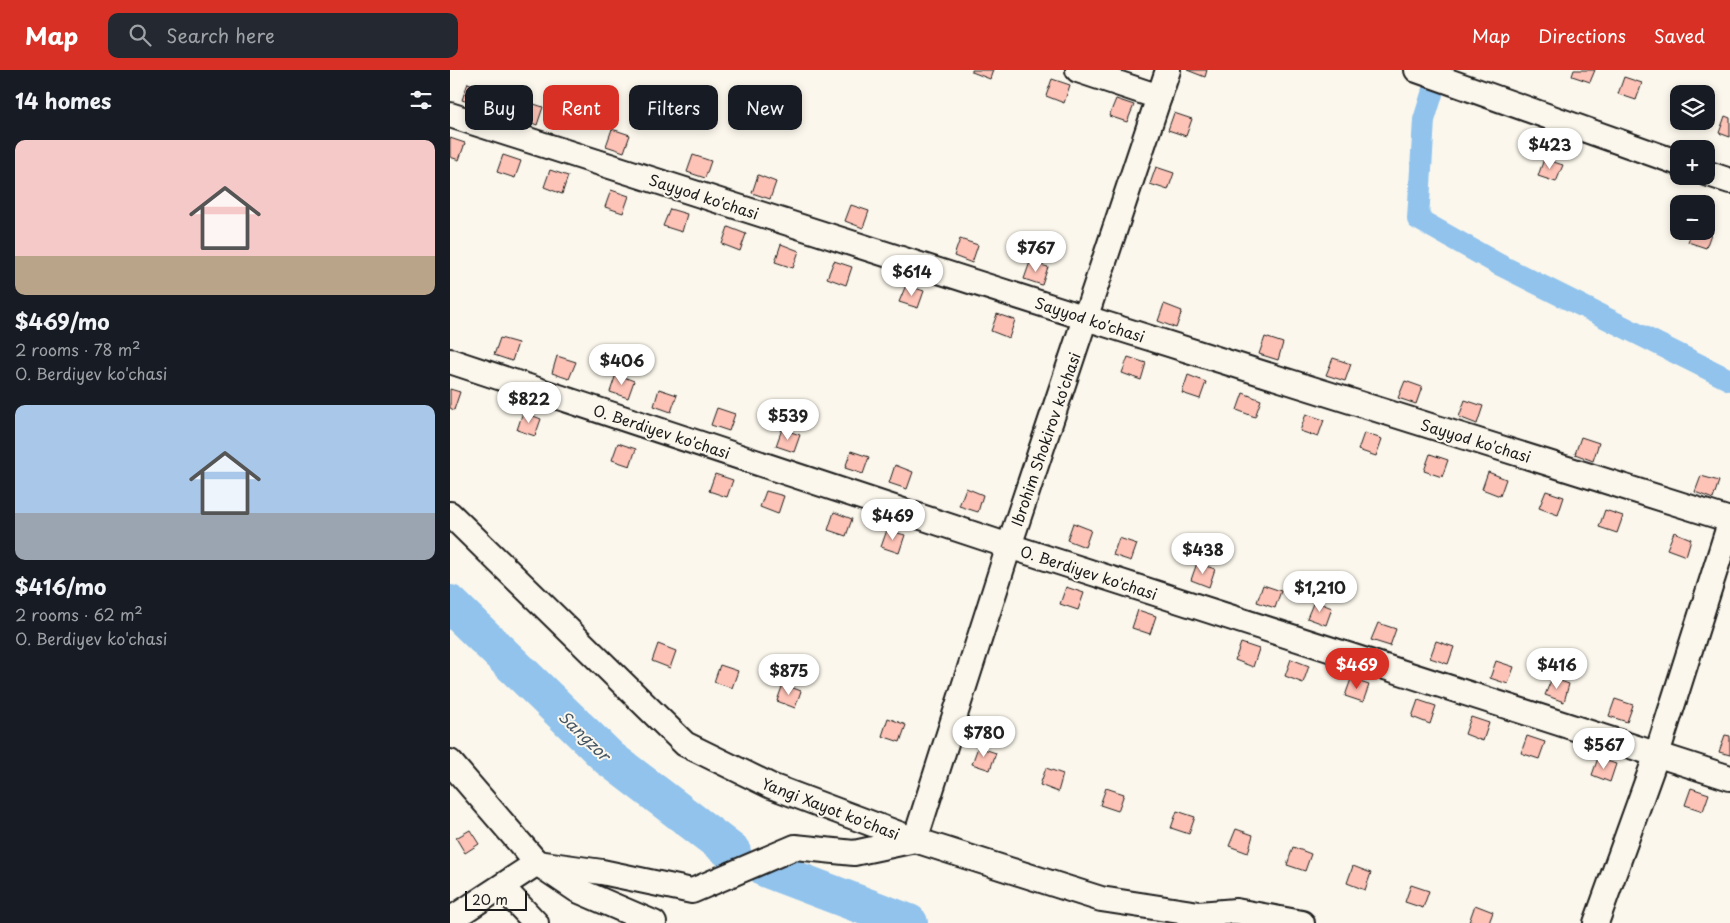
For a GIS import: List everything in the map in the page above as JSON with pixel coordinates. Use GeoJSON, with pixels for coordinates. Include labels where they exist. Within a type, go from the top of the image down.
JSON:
{"type":"FeatureCollection","features":[{"type":"Feature","properties":{"kind":"street"},"geometry":{"type":"LineString","coordinates":[[1078,70],[1159,97]]}},
{"type":"Feature","properties":{"kind":"street","name":"Ibrohim Shokirov ko'chasi"},"geometry":{"type":"LineString","coordinates":[[915,840],[1009,546],[1168,70]]}},
{"type":"Feature","properties":{"kind":"street"},"geometry":{"type":"LineString","coordinates":[[1417,70],[1466,79],[1670,159]]}},
{"type":"Feature","properties":{"kind":"street","name":"Sayyod ko'chasi"},"geometry":{"type":"LineString","coordinates":[[450,115],[1730,521]]}},
{"type":"Feature","properties":{"kind":"street"},"geometry":{"type":"LineString","coordinates":[[1715,176],[1730,181]]}},
{"type":"Feature","properties":{"kind":"street","name":"O. Berdiyev ko'chasi"},"geometry":{"type":"LineString","coordinates":[[450,362],[1009,546],[1730,778]]}},
{"type":"Feature","properties":{"kind":"street","name":"Yangi Xayot ko'chasi"},"geometry":{"type":"LineString","coordinates":[[450,514],[685,744],[771,786],[915,840],[1101,899],[1199,914],[1236,911],[1302,923]]}},
{"type":"Feature","properties":{"kind":"street"},"geometry":{"type":"LineString","coordinates":[[1596,923],[1657,754],[1730,521]]}},
{"type":"Feature","properties":{"kind":"street"},"geometry":{"type":"LineString","coordinates":[[450,762],[537,864],[577,890],[654,923]]}},
{"type":"Feature","properties":{"kind":"street"},"geometry":{"type":"LineString","coordinates":[[450,920],[537,864],[602,872],[692,891],[795,848],[854,853],[915,840]]}},
{"type":"Feature","properties":{"kind":"street"},"geometry":{"type":"LineString","coordinates":[[502,887],[536,923]]}},
{"type":"Feature","properties":{"kind":"building"},"geometry":{"type":"Polygon","coordinates":[[[972,70],[993,70],[990,79],[972,72],[972,70]]]}},
{"type":"Feature","properties":{"kind":"building"},"geometry":{"type":"Polygon","coordinates":[[[1187,70],[1207,70],[1205,77],[1187,70]]]}},
{"type":"Feature","properties":{"kind":"building"},"geometry":{"type":"Polygon","coordinates":[[[1574,70],[1595,70],[1590,82],[1572,76],[1574,70]]]}},
{"type":"Feature","properties":{"kind":"building"},"geometry":{"type":"Polygon","coordinates":[[[1624,77],[1642,83],[1636,100],[1618,94],[1624,77]]]}},
{"type":"Feature","properties":{"kind":"building"},"geometry":{"type":"Polygon","coordinates":[[[1052,79],[1070,85],[1064,103],[1046,96],[1052,79]]]}},
{"type":"Feature","properties":{"kind":"building"},"geometry":{"type":"Polygon","coordinates":[[[1116,99],[1134,105],[1127,122],[1109,116],[1116,99]]]}},
{"type":"Feature","properties":{"kind":"building"},"geometry":{"type":"Polygon","coordinates":[[[533,104],[543,107],[537,125],[533,123],[533,104]]]}},
{"type":"Feature","properties":{"kind":"building"},"geometry":{"type":"Polygon","coordinates":[[[1174,113],[1192,119],[1186,136],[1168,130],[1174,113]]]}},
{"type":"Feature","properties":{"kind":"building"},"geometry":{"type":"Polygon","coordinates":[[[1725,116],[1730,118],[1730,137],[1719,133],[1725,116]]]}},
{"type":"Feature","properties":{"kind":"building"},"geometry":{"type":"Polygon","coordinates":[[[612,130],[630,135],[624,152],[606,146],[612,130]]]}},
{"type":"Feature","properties":{"kind":"building"},"geometry":{"type":"Polygon","coordinates":[[[450,138],[465,143],[459,160],[450,157],[450,138]]]}},
{"type":"Feature","properties":{"kind":"building"},"geometry":{"type":"Polygon","coordinates":[[[503,155],[521,161],[515,178],[497,172],[503,155]]]}},
{"type":"Feature","properties":{"kind":"building"},"geometry":{"type":"Polygon","coordinates":[[[693,155],[711,161],[705,178],[687,172],[693,155]]]}},
{"type":"Feature","properties":{"kind":"building"},"geometry":{"type":"Polygon","coordinates":[[[1544,159],[1563,165],[1556,182],[1538,176],[1544,159]]]}},
{"type":"Feature","properties":{"kind":"building"},"geometry":{"type":"Polygon","coordinates":[[[1156,167],[1174,173],[1168,190],[1150,184],[1156,167]]]}},
{"type":"Feature","properties":{"kind":"building"},"geometry":{"type":"Polygon","coordinates":[[[550,170],[568,176],[562,194],[544,187],[550,170]]]}},
{"type":"Feature","properties":{"kind":"building"},"geometry":{"type":"Polygon","coordinates":[[[758,175],[776,182],[770,199],[752,193],[758,175]]]}},
{"type":"Feature","properties":{"kind":"building"},"geometry":{"type":"Polygon","coordinates":[[[611,190],[629,196],[623,213],[605,207],[611,190]]]}},
{"type":"Feature","properties":{"kind":"building"},"geometry":{"type":"Polygon","coordinates":[[[851,205],[869,211],[863,228],[845,221],[851,205]]]}},
{"type":"Feature","properties":{"kind":"building"},"geometry":{"type":"Polygon","coordinates":[[[670,209],[687,214],[682,232],[663,226],[670,209]]]}},
{"type":"Feature","properties":{"kind":"building"},"geometry":{"type":"Polygon","coordinates":[[[728,227],[746,234],[740,251],[722,244],[728,227]]]}},
{"type":"Feature","properties":{"kind":"building"},"geometry":{"type":"Polygon","coordinates":[[[960,239],[978,245],[972,263],[954,256],[960,239]]]}},
{"type":"Feature","properties":{"kind":"building"},"geometry":{"type":"Polygon","coordinates":[[[1689,240],[1709,240],[1706,248],[1688,242],[1689,240]]]}},
{"type":"Feature","properties":{"kind":"building"},"geometry":{"type":"Polygon","coordinates":[[[781,244],[799,251],[793,268],[775,262],[781,244]]]}},
{"type":"Feature","properties":{"kind":"building"},"geometry":{"type":"Polygon","coordinates":[[[834,261],[852,267],[846,285],[827,278],[834,261]]]}},
{"type":"Feature","properties":{"kind":"building"},"geometry":{"type":"Polygon","coordinates":[[[1030,262],[1048,267],[1042,285],[1024,279],[1030,262]]]}},
{"type":"Feature","properties":{"kind":"building"},"geometry":{"type":"Polygon","coordinates":[[[906,285],[924,291],[918,308],[899,302],[906,285]]]}},
{"type":"Feature","properties":{"kind":"building"},"geometry":{"type":"Polygon","coordinates":[[[1164,304],[1182,311],[1176,328],[1158,321],[1164,304]]]}},
{"type":"Feature","properties":{"kind":"building"},"geometry":{"type":"Polygon","coordinates":[[[997,314],[1015,320],[1009,338],[991,331],[997,314]]]}},
{"type":"Feature","properties":{"kind":"building"},"geometry":{"type":"Polygon","coordinates":[[[1265,337],[1283,343],[1278,360],[1259,354],[1265,337]]]}},
{"type":"Feature","properties":{"kind":"building"},"geometry":{"type":"Polygon","coordinates":[[[500,338],[518,343],[512,361],[494,355],[500,338]]]}},
{"type":"Feature","properties":{"kind":"building"},"geometry":{"type":"Polygon","coordinates":[[[557,356],[576,362],[569,379],[552,373],[557,356]]]}},
{"type":"Feature","properties":{"kind":"building"},"geometry":{"type":"Polygon","coordinates":[[[1128,357],[1146,363],[1141,380],[1122,373],[1128,357]]]}},
{"type":"Feature","properties":{"kind":"building"},"geometry":{"type":"Polygon","coordinates":[[[1333,358],[1351,364],[1345,381],[1326,375],[1333,358]]]}},
{"type":"Feature","properties":{"kind":"building"},"geometry":{"type":"Polygon","coordinates":[[[616,374],[634,381],[628,398],[610,392],[616,374]]]}},
{"type":"Feature","properties":{"kind":"building"},"geometry":{"type":"Polygon","coordinates":[[[1188,375],[1206,382],[1200,399],[1182,393],[1188,375]]]}},
{"type":"Feature","properties":{"kind":"building"},"geometry":{"type":"Polygon","coordinates":[[[1405,381],[1422,387],[1416,404],[1398,398],[1405,381]]]}},
{"type":"Feature","properties":{"kind":"building"},"geometry":{"type":"Polygon","coordinates":[[[450,389],[460,392],[454,410],[450,408],[450,389]]]}},
{"type":"Feature","properties":{"kind":"building"},"geometry":{"type":"Polygon","coordinates":[[[659,389],[677,395],[671,412],[654,406],[659,389]]]}},
{"type":"Feature","properties":{"kind":"building"},"geometry":{"type":"Polygon","coordinates":[[[1243,393],[1261,400],[1255,417],[1237,410],[1243,393]]]}},
{"type":"Feature","properties":{"kind":"building"},"geometry":{"type":"Polygon","coordinates":[[[1465,400],[1483,406],[1477,424],[1459,417],[1465,400]]]}},
{"type":"Feature","properties":{"kind":"building"},"geometry":{"type":"Polygon","coordinates":[[[717,408],[735,414],[729,431],[711,425],[717,408]]]}},
{"type":"Feature","properties":{"kind":"building"},"geometry":{"type":"Polygon","coordinates":[[[523,412],[541,419],[535,436],[517,430],[523,412]]]}},
{"type":"Feature","properties":{"kind":"building"},"geometry":{"type":"Polygon","coordinates":[[[1306,414],[1324,420],[1318,437],[1300,431],[1306,414]]]}},
{"type":"Feature","properties":{"kind":"building"},"geometry":{"type":"Polygon","coordinates":[[[782,429],[800,435],[794,452],[776,446],[782,429]]]}},
{"type":"Feature","properties":{"kind":"building"},"geometry":{"type":"Polygon","coordinates":[[[1364,433],[1382,439],[1376,456],[1358,450],[1364,433]]]}},
{"type":"Feature","properties":{"kind":"building"},"geometry":{"type":"Polygon","coordinates":[[[1581,437],[1599,443],[1593,461],[1575,454],[1581,437]]]}},
{"type":"Feature","properties":{"kind":"building"},"geometry":{"type":"Polygon","coordinates":[[[618,443],[636,449],[630,466],[612,460],[618,443]]]}},
{"type":"Feature","properties":{"kind":"building"},"geometry":{"type":"Polygon","coordinates":[[[851,451],[869,457],[863,474],[845,468],[851,451]]]}},
{"type":"Feature","properties":{"kind":"building"},"geometry":{"type":"Polygon","coordinates":[[[1430,454],[1448,460],[1442,477],[1424,471],[1430,454]]]}},
{"type":"Feature","properties":{"kind":"building"},"geometry":{"type":"Polygon","coordinates":[[[895,465],[913,472],[907,489],[889,483],[895,465]]]}},
{"type":"Feature","properties":{"kind":"building"},"geometry":{"type":"Polygon","coordinates":[[[1488,472],[1506,479],[1500,496],[1482,489],[1488,472]]]}},
{"type":"Feature","properties":{"kind":"building"},"geometry":{"type":"Polygon","coordinates":[[[715,474],[733,480],[727,497],[709,491],[715,474]]]}},
{"type":"Feature","properties":{"kind":"building"},"geometry":{"type":"Polygon","coordinates":[[[1701,476],[1719,481],[1713,499],[1695,492],[1701,476]]]}},
{"type":"Feature","properties":{"kind":"building"},"geometry":{"type":"Polygon","coordinates":[[[966,488],[983,495],[978,512],[959,506],[966,488]]]}},
{"type":"Feature","properties":{"kind":"building"},"geometry":{"type":"Polygon","coordinates":[[[766,491],[784,496],[778,514],[760,507],[766,491]]]}},
{"type":"Feature","properties":{"kind":"building"},"geometry":{"type":"Polygon","coordinates":[[[1546,491],[1564,497],[1558,515],[1539,508],[1546,491]]]}},
{"type":"Feature","properties":{"kind":"building"},"geometry":{"type":"Polygon","coordinates":[[[1605,510],[1623,516],[1617,533],[1599,527],[1605,510]]]}},
{"type":"Feature","properties":{"kind":"building"},"geometry":{"type":"Polygon","coordinates":[[[834,512],[852,519],[846,536],[828,530],[834,512]]]}},
{"type":"Feature","properties":{"kind":"building"},"geometry":{"type":"Polygon","coordinates":[[[1073,523],[1091,530],[1085,547],[1067,540],[1073,523]]]}},
{"type":"Feature","properties":{"kind":"building"},"geometry":{"type":"Polygon","coordinates":[[[887,530],[905,535],[899,553],[881,547],[887,530]]]}},
{"type":"Feature","properties":{"kind":"building"},"geometry":{"type":"Polygon","coordinates":[[[1674,532],[1691,539],[1686,556],[1667,549],[1674,532]]]}},
{"type":"Feature","properties":{"kind":"building"},"geometry":{"type":"Polygon","coordinates":[[[1119,538],[1137,544],[1131,561],[1113,555],[1119,538]]]}},
{"type":"Feature","properties":{"kind":"building"},"geometry":{"type":"Polygon","coordinates":[[[1197,563],[1215,569],[1209,587],[1191,580],[1197,563]]]}},
{"type":"Feature","properties":{"kind":"building"},"geometry":{"type":"Polygon","coordinates":[[[1263,585],[1281,591],[1275,608],[1257,602],[1263,585]]]}},
{"type":"Feature","properties":{"kind":"building"},"geometry":{"type":"Polygon","coordinates":[[[1066,587],[1084,593],[1078,610],[1060,604],[1066,587]]]}},
{"type":"Feature","properties":{"kind":"building"},"geometry":{"type":"Polygon","coordinates":[[[1314,601],[1332,608],[1326,625],[1307,618],[1314,601]]]}},
{"type":"Feature","properties":{"kind":"building"},"geometry":{"type":"Polygon","coordinates":[[[1138,610],[1156,616],[1150,634],[1132,628],[1138,610]]]}},
{"type":"Feature","properties":{"kind":"building"},"geometry":{"type":"Polygon","coordinates":[[[1378,623],[1396,629],[1390,646],[1371,640],[1378,623]]]}},
{"type":"Feature","properties":{"kind":"building"},"geometry":{"type":"Polygon","coordinates":[[[1436,641],[1454,647],[1448,664],[1430,658],[1436,641]]]}},
{"type":"Feature","properties":{"kind":"building"},"geometry":{"type":"Polygon","coordinates":[[[1241,643],[1259,649],[1253,667],[1235,660],[1241,643]]]}},
{"type":"Feature","properties":{"kind":"building"},"geometry":{"type":"Polygon","coordinates":[[[658,644],[676,651],[670,668],[652,661],[658,644]]]}},
{"type":"Feature","properties":{"kind":"building"},"geometry":{"type":"Polygon","coordinates":[[[1291,659],[1309,666],[1303,683],[1285,676],[1291,659]]]}},
{"type":"Feature","properties":{"kind":"building"},"geometry":{"type":"Polygon","coordinates":[[[1496,661],[1514,667],[1508,684],[1490,678],[1496,661]]]}},
{"type":"Feature","properties":{"kind":"building"},"geometry":{"type":"Polygon","coordinates":[[[720,665],[738,671],[732,688],[714,682],[720,665]]]}},
{"type":"Feature","properties":{"kind":"building"},"geometry":{"type":"Polygon","coordinates":[[[1552,678],[1569,684],[1564,702],[1545,695],[1552,678]]]}},
{"type":"Feature","properties":{"kind":"building"},"geometry":{"type":"Polygon","coordinates":[[[1351,679],[1369,685],[1363,702],[1345,696],[1351,679]]]}},
{"type":"Feature","properties":{"kind":"building"},"geometry":{"type":"Polygon","coordinates":[[[783,684],[801,691],[795,708],[777,701],[783,684]]]}},
{"type":"Feature","properties":{"kind":"building"},"geometry":{"type":"Polygon","coordinates":[[[1615,699],[1633,705],[1627,722],[1609,716],[1615,699]]]}},
{"type":"Feature","properties":{"kind":"building"},"geometry":{"type":"Polygon","coordinates":[[[1418,700],[1436,706],[1430,724],[1412,717],[1418,700]]]}},
{"type":"Feature","properties":{"kind":"building"},"geometry":{"type":"Polygon","coordinates":[[[1471,717],[1489,723],[1483,741],[1465,734],[1471,717]]]}},
{"type":"Feature","properties":{"kind":"building"},"geometry":{"type":"Polygon","coordinates":[[[888,718],[906,725],[900,742],[882,736],[888,718]]]}},
{"type":"Feature","properties":{"kind":"building"},"geometry":{"type":"Polygon","coordinates":[[[1725,735],[1730,736],[1730,755],[1719,752],[1725,735]]]}},
{"type":"Feature","properties":{"kind":"building"},"geometry":{"type":"Polygon","coordinates":[[[1527,736],[1545,742],[1539,759],[1521,753],[1527,736]]]}},
{"type":"Feature","properties":{"kind":"building"},"geometry":{"type":"Polygon","coordinates":[[[978,747],[996,753],[990,770],[972,764],[978,747]]]}},
{"type":"Feature","properties":{"kind":"building"},"geometry":{"type":"Polygon","coordinates":[[[1598,758],[1616,764],[1610,782],[1592,775],[1598,758]]]}},
{"type":"Feature","properties":{"kind":"building"},"geometry":{"type":"Polygon","coordinates":[[[1046,768],[1063,774],[1058,792],[1040,785],[1046,768]]]}},
{"type":"Feature","properties":{"kind":"building"},"geometry":{"type":"Polygon","coordinates":[[[1106,788],[1124,794],[1118,811],[1100,805],[1106,788]]]}},
{"type":"Feature","properties":{"kind":"building"},"geometry":{"type":"Polygon","coordinates":[[[1691,788],[1709,794],[1703,811],[1685,805],[1691,788]]]}},
{"type":"Feature","properties":{"kind":"building"},"geometry":{"type":"Polygon","coordinates":[[[1177,811],[1195,817],[1189,834],[1171,828],[1177,811]]]}},
{"type":"Feature","properties":{"kind":"building"},"geometry":{"type":"Polygon","coordinates":[[[1236,829],[1253,835],[1248,853],[1229,846],[1236,829]]]}},
{"type":"Feature","properties":{"kind":"building"},"geometry":{"type":"Polygon","coordinates":[[[470,830],[479,844],[465,853],[456,838],[470,830]]]}},
{"type":"Feature","properties":{"kind":"building"},"geometry":{"type":"Polygon","coordinates":[[[1293,847],[1311,854],[1305,871],[1287,865],[1293,847]]]}},
{"type":"Feature","properties":{"kind":"building"},"geometry":{"type":"Polygon","coordinates":[[[1353,866],[1371,873],[1365,890],[1347,883],[1353,866]]]}},
{"type":"Feature","properties":{"kind":"building"},"geometry":{"type":"Polygon","coordinates":[[[1411,885],[1429,891],[1423,908],[1405,902],[1411,885]]]}},
{"type":"Feature","properties":{"kind":"building"},"geometry":{"type":"Polygon","coordinates":[[[1475,905],[1493,912],[1489,923],[1469,922],[1475,905]]]}},
{"type":"Feature","properties":{"kind":"waterway"},"geometry":{"type":"LineString","coordinates":[[1432,94],[1424,120],[1418,219],[1498,264],[1730,380]]}},
{"type":"Feature","properties":{"kind":"waterway","name":"Sangzor"},"geometry":{"type":"LineString","coordinates":[[450,604],[609,758],[732,852]]}},
{"type":"Feature","properties":{"kind":"waterway","name":"Sangzor"},"geometry":{"type":"LineString","coordinates":[[767,869],[909,923]]}}]}
